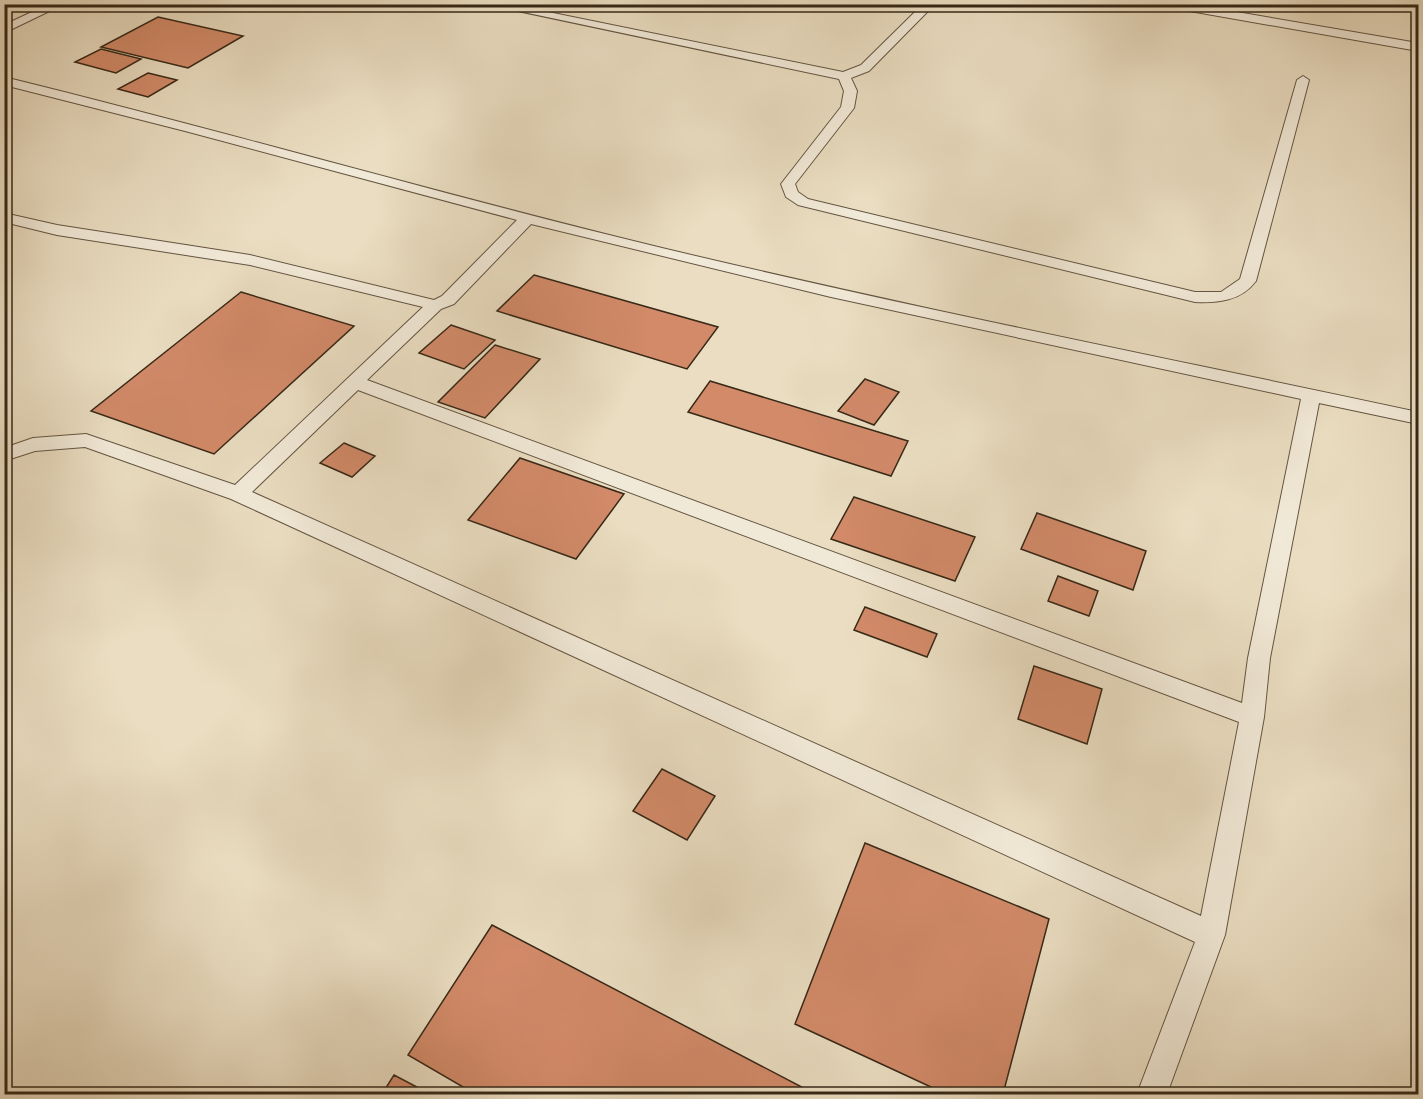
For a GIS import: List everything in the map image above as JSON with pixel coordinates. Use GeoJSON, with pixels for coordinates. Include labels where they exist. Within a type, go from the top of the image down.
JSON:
{"type":"FeatureCollection","features":[{"type":"Feature","properties":{"kind":"lane"},"geometry":{"type":"LineString","coordinates":[[4,30],[59,4]]}},
{"type":"Feature","properties":{"kind":"lane"},"geometry":{"type":"LineString","coordinates":[[490,4],[843,76],[860,72],[930,4]]}},
{"type":"Feature","properties":{"kind":"lane"},"geometry":{"type":"LineString","coordinates":[[1167,4],[1419,47]]}},
{"type":"Feature","properties":{"kind":"lane"},"geometry":{"type":"LineString","coordinates":[[843,76],[850,86],[851,95],[847,108],[788,184],[791,194],[803,202],[1195,297],[1218,298],[1236,293],[1248,281],[1303,80]]}},
{"type":"Feature","properties":{"kind":"lane"},"geometry":{"type":"LineString","coordinates":[[4,81],[101,104],[745,273],[1419,418]]}},
{"type":"Feature","properties":{"kind":"lane"},"geometry":{"type":"LineString","coordinates":[[4,217],[57,230],[250,260],[435,305]]}},
{"type":"Feature","properties":{"kind":"lane"},"geometry":{"type":"LineString","coordinates":[[238,494],[435,305],[448,300],[529,217]]}},
{"type":"Feature","properties":{"kind":"lane"},"geometry":{"type":"LineString","coordinates":[[355,382],[1252,717]]}},
{"type":"Feature","properties":{"kind":"lane"},"geometry":{"type":"LineString","coordinates":[[1152,1095],[1211,935],[1252,717],[1261,646],[1311,395]]}},
{"type":"Feature","properties":{"kind":"lane"},"geometry":{"type":"LineString","coordinates":[[4,455],[33,445],[86,440],[238,494],[1211,935]]}},
{"type":"Feature","properties":{"kind":"building"},"geometry":{"type":"Polygon","coordinates":[[[158,17],[243,36],[188,68],[101,47],[158,17]]]}},
{"type":"Feature","properties":{"kind":"building"},"geometry":{"type":"Polygon","coordinates":[[[101,49],[141,59],[116,73],[75,62],[101,49]]]}},
{"type":"Feature","properties":{"kind":"building"},"geometry":{"type":"Polygon","coordinates":[[[148,73],[177,80],[148,97],[118,89],[148,73]]]}},
{"type":"Feature","properties":{"kind":"building"},"geometry":{"type":"Polygon","coordinates":[[[534,275],[718,327],[687,369],[497,311],[534,275]]]}},
{"type":"Feature","properties":{"kind":"building"},"geometry":{"type":"Polygon","coordinates":[[[241,292],[354,326],[214,454],[91,411],[241,292]]]}},
{"type":"Feature","properties":{"kind":"building"},"geometry":{"type":"Polygon","coordinates":[[[451,325],[495,340],[464,369],[419,353],[451,325]]]}},
{"type":"Feature","properties":{"kind":"building"},"geometry":{"type":"Polygon","coordinates":[[[495,345],[540,359],[485,418],[438,402],[495,345]]]}},
{"type":"Feature","properties":{"kind":"building"},"geometry":{"type":"Polygon","coordinates":[[[865,379],[899,392],[874,425],[838,411],[865,379]]]}},
{"type":"Feature","properties":{"kind":"building"},"geometry":{"type":"Polygon","coordinates":[[[710,381],[908,441],[891,476],[688,412],[710,381]]]}},
{"type":"Feature","properties":{"kind":"building"},"geometry":{"type":"Polygon","coordinates":[[[344,443],[375,456],[352,477],[320,463],[344,443]]]}},
{"type":"Feature","properties":{"kind":"building"},"geometry":{"type":"Polygon","coordinates":[[[520,458],[624,494],[576,559],[468,520],[520,458]]]}},
{"type":"Feature","properties":{"kind":"building"},"geometry":{"type":"Polygon","coordinates":[[[854,497],[975,537],[955,581],[831,539],[854,497]]]}},
{"type":"Feature","properties":{"kind":"building"},"geometry":{"type":"Polygon","coordinates":[[[1037,513],[1146,551],[1133,590],[1021,549],[1037,513]]]}},
{"type":"Feature","properties":{"kind":"building"},"geometry":{"type":"Polygon","coordinates":[[[1058,576],[1098,591],[1089,616],[1048,601],[1058,576]]]}},
{"type":"Feature","properties":{"kind":"building"},"geometry":{"type":"Polygon","coordinates":[[[865,607],[937,634],[927,657],[854,630],[865,607]]]}},
{"type":"Feature","properties":{"kind":"building"},"geometry":{"type":"Polygon","coordinates":[[[1034,666],[1102,689],[1087,744],[1018,719],[1034,666]]]}},
{"type":"Feature","properties":{"kind":"building"},"geometry":{"type":"Polygon","coordinates":[[[662,769],[715,796],[687,840],[633,811],[662,769]]]}},
{"type":"Feature","properties":{"kind":"building"},"geometry":{"type":"Polygon","coordinates":[[[865,843],[1049,919],[1003,1094],[946,1094],[795,1024],[865,843]]]}},
{"type":"Feature","properties":{"kind":"building"},"geometry":{"type":"Polygon","coordinates":[[[492,925],[815,1094],[475,1094],[408,1055],[492,925]]]}},
{"type":"Feature","properties":{"kind":"building"},"geometry":{"type":"Polygon","coordinates":[[[394,1075],[430,1094],[382,1094],[394,1075]]]}}]}
